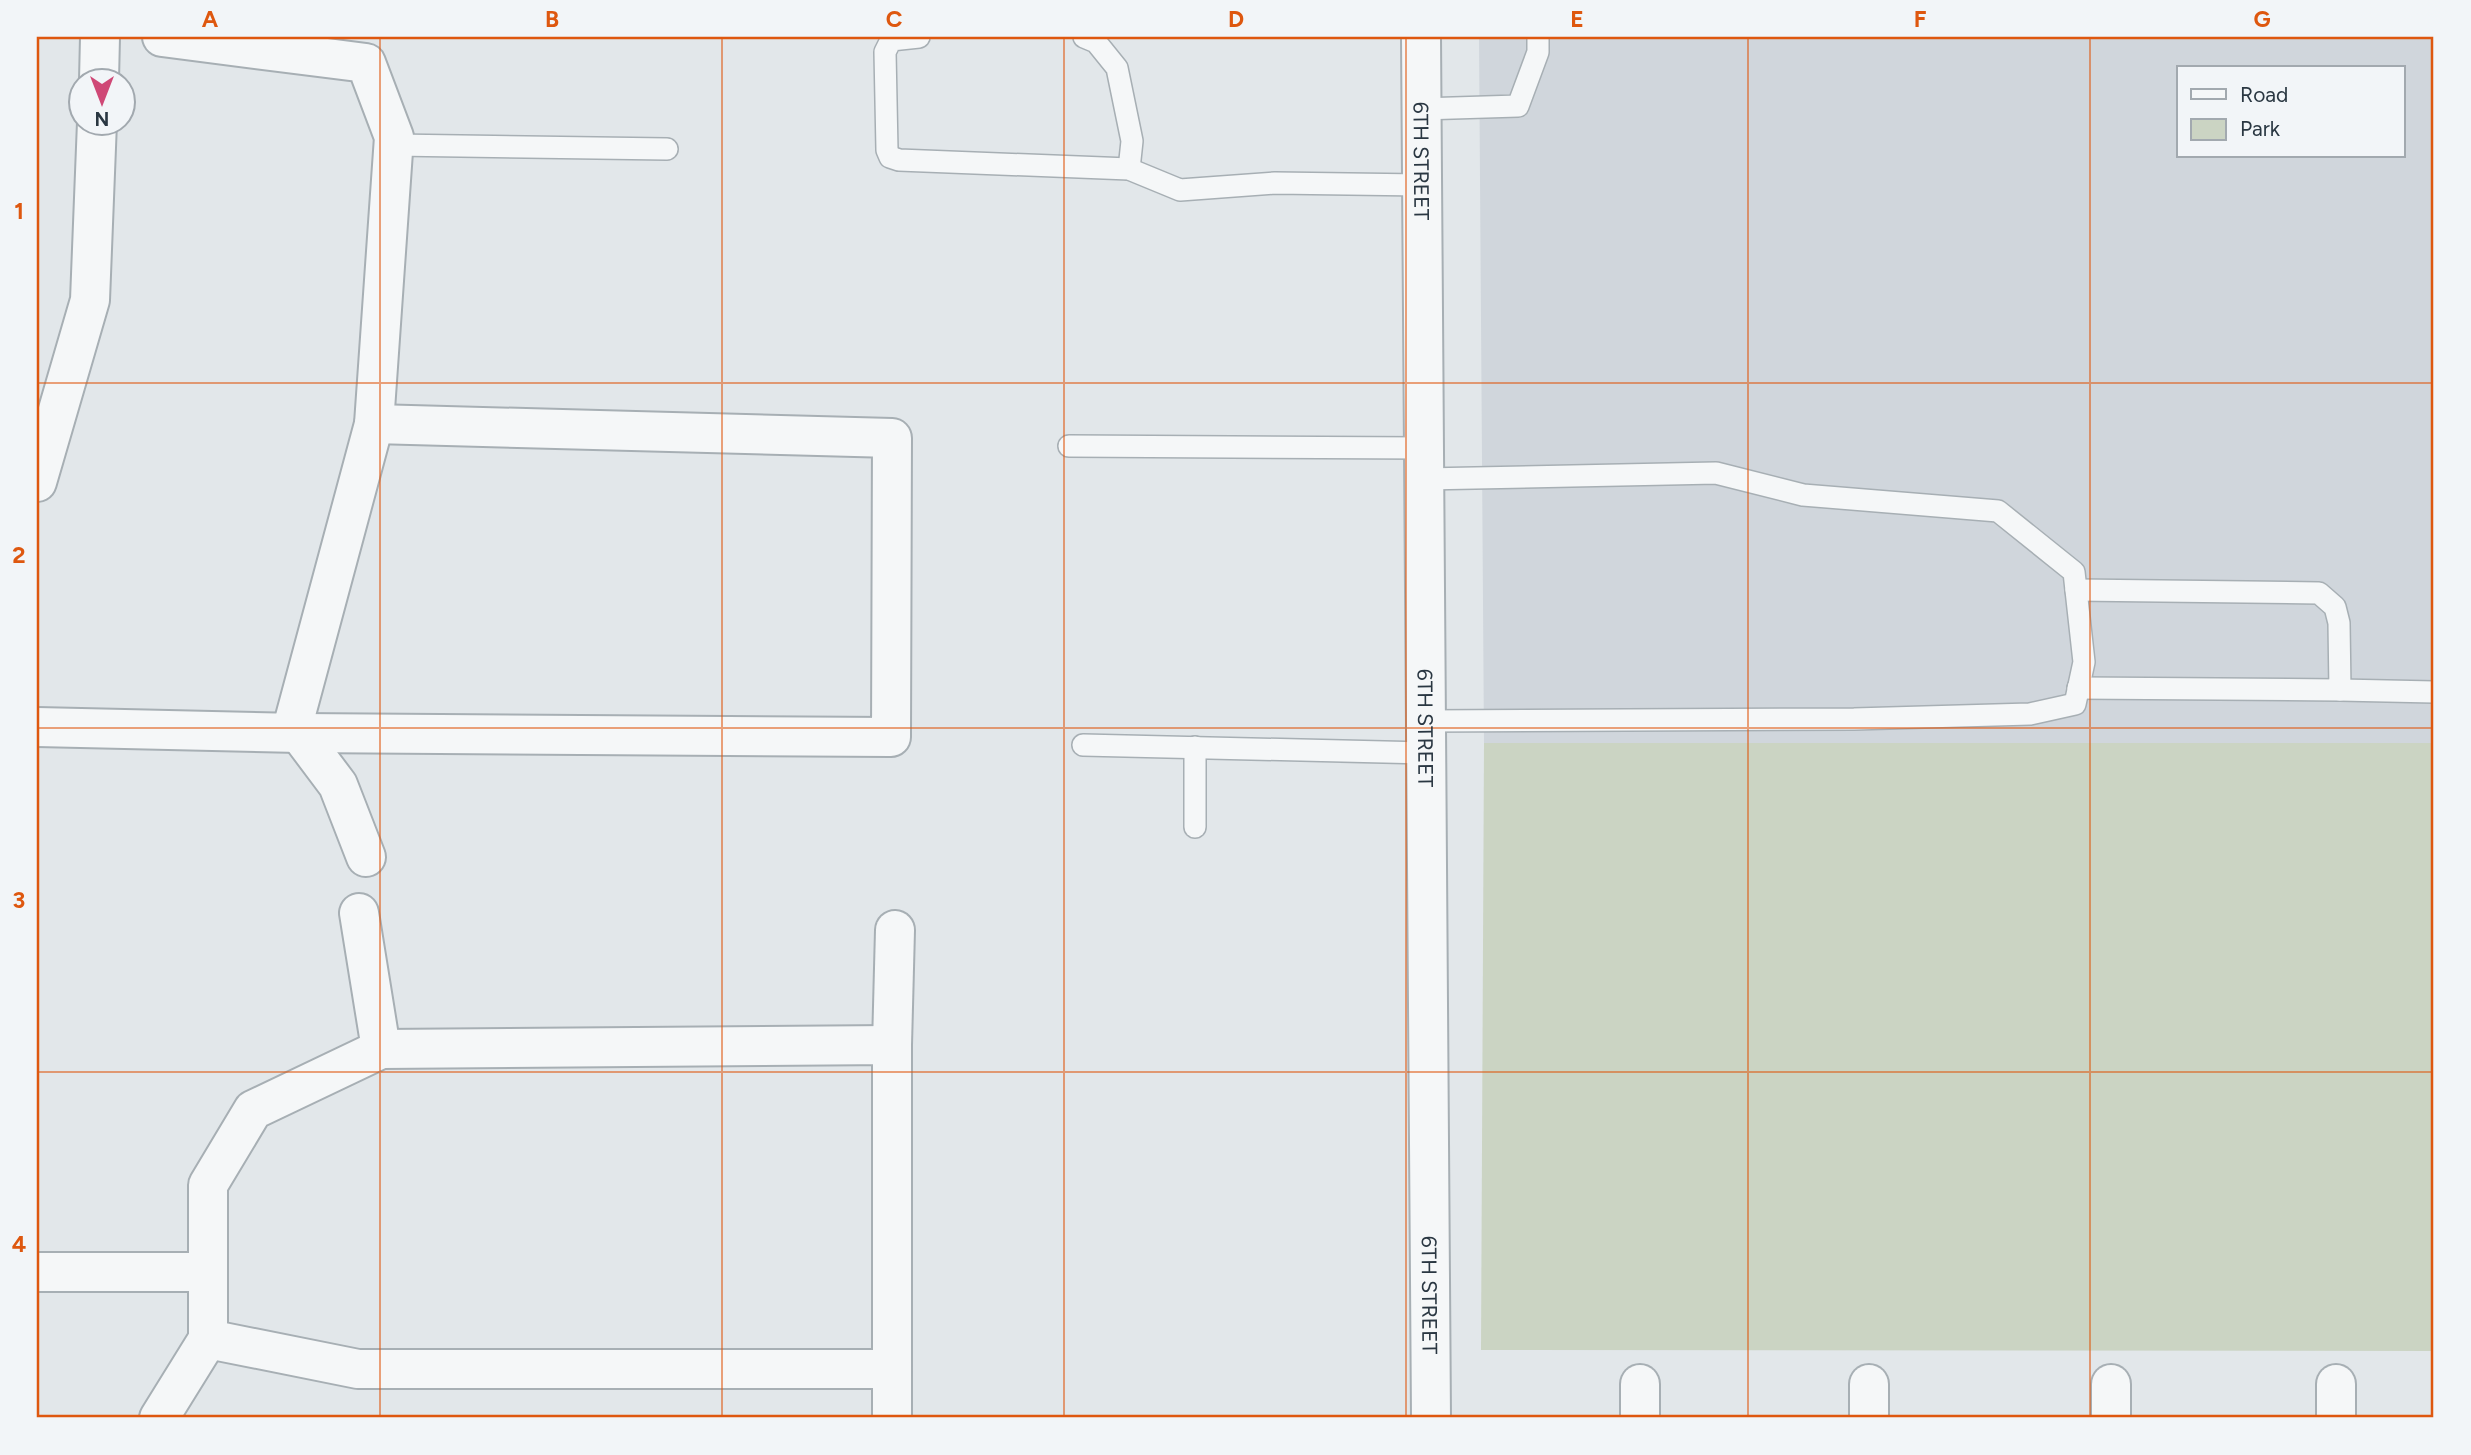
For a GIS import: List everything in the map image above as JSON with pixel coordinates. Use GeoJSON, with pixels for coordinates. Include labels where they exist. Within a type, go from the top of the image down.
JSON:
{"type":"FeatureCollection","features":[{"type":"Feature","properties":{"kind":"street"},"geometry":{"type":"LineString","coordinates":[[99,66],[100,37]]}},
{"type":"Feature","properties":{"kind":"street"},"geometry":{"type":"LineString","coordinates":[[162,37],[366,62],[394,137],[373,424],[293,724],[338,785],[366,857]]}},
{"type":"Feature","properties":{"kind":"street","name":"6TH STREET"},"geometry":{"type":"LineString","coordinates":[[1421,37],[1431,1418]]}},
{"type":"Feature","properties":{"kind":"street"},"geometry":{"type":"LineString","coordinates":[[37,482],[90,300],[96,136]]}},
{"type":"Feature","properties":{"kind":"street"},"geometry":{"type":"LineString","coordinates":[[37,727],[299,733],[891,737],[892,438],[373,424]]}},
{"type":"Feature","properties":{"kind":"street"},"geometry":{"type":"LineString","coordinates":[[359,914],[381,1049]]}},
{"type":"Feature","properties":{"kind":"street"},"geometry":{"type":"LineString","coordinates":[[892,1418],[892,1045],[895,930]]}},
{"type":"Feature","properties":{"kind":"street"},"geometry":{"type":"LineString","coordinates":[[159,1418],[208,1339],[208,1185],[253,1110],[381,1049],[892,1045]]}},
{"type":"Feature","properties":{"kind":"street"},"geometry":{"type":"LineString","coordinates":[[37,1272],[208,1272]]}},
{"type":"Feature","properties":{"kind":"street"},"geometry":{"type":"LineString","coordinates":[[208,1339],[358,1369],[892,1369]]}},
{"type":"Feature","properties":{"kind":"lane"},"geometry":{"type":"LineString","coordinates":[[919,37],[891,40],[885,52],[887,150],[890,157],[1129,169],[1180,191],[1275,183],[1422,185]]}},
{"type":"Feature","properties":{"kind":"lane"},"geometry":{"type":"LineString","coordinates":[[1084,37],[1096,42],[1116,68],[1132,141],[1129,169]]}},
{"type":"Feature","properties":{"kind":"lane"},"geometry":{"type":"LineString","coordinates":[[1421,109],[1518,106],[1538,52],[1538,37]]}},
{"type":"Feature","properties":{"kind":"lane"},"geometry":{"type":"LineString","coordinates":[[394,145],[667,149]]}},
{"type":"Feature","properties":{"kind":"lane"},"geometry":{"type":"LineString","coordinates":[[1069,446],[1424,463],[1716,472],[1803,495],[1998,512],[2074,572],[2084,662],[2075,704],[2030,714],[1195,747],[1083,745]]}},
{"type":"Feature","properties":{"kind":"lane"},"geometry":{"type":"LineString","coordinates":[[2076,590],[2319,593],[2336,607],[2339,623],[2340,690]]}},
{"type":"Feature","properties":{"kind":"lane"},"geometry":{"type":"LineString","coordinates":[[2078,688],[2434,692]]}},
{"type":"Feature","properties":{"kind":"lane"},"geometry":{"type":"LineString","coordinates":[[1195,747],[1195,827]]}},
{"type":"Feature","properties":{"kind":"shaded area"},"geometry":{"type":"Polygon","coordinates":[[[1479,37],[2434,37],[2434,743],[1484,743],[1479,37]]]}},
{"type":"Feature","properties":{"kind":"green space"},"geometry":{"type":"Polygon","coordinates":[[[1484,743],[2434,743],[2434,1351],[1481,1350],[1484,743]]]}}]}
